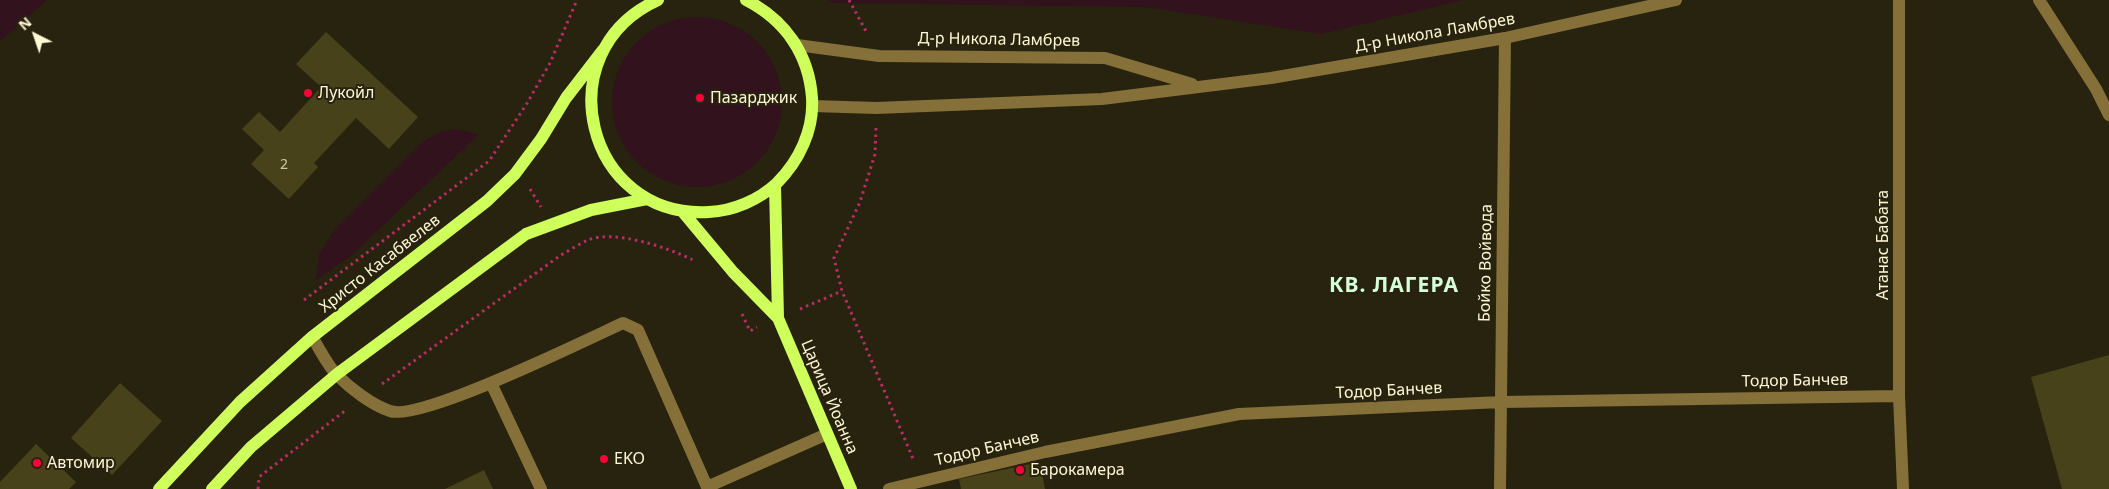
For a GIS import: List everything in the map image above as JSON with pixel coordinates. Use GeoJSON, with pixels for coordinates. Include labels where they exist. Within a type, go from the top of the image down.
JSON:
{"type":"FeatureCollection","features":[{"type":"Feature","properties":{"kind":"main road","name":"Христо Касабвелев"},"geometry":{"type":"LineString","coordinates":[[159,489],[240,402],[312,337],[487,201],[514,174],[541,139],[566,98],[613,35],[640,5],[658,0]]}},
{"type":"Feature","properties":{"kind":"main road"},"geometry":{"type":"LineString","coordinates":[[603,50],[597,64],[590,94],[590,110],[595,133],[604,155],[612,168],[622,180],[647,199],[664,206],[698,213],[731,209],[747,203],[775,185],[798,157],[810,124],[812,106],[808,71],[797,45],[774,18],[746,0]]}},
{"type":"Feature","properties":{"kind":"main road","name":"Царица Йоанна"},"geometry":{"type":"LineString","coordinates":[[775,185],[778,318]]}},
{"type":"Feature","properties":{"kind":"main road"},"geometry":{"type":"LineString","coordinates":[[212,489],[251,446],[337,374],[526,234],[591,210],[647,199]]}},
{"type":"Feature","properties":{"kind":"main road","name":"Царица Йоанна"},"geometry":{"type":"LineString","coordinates":[[682,211],[733,272],[778,318],[851,489]]}},
{"type":"Feature","properties":{"kind":"street","name":"Атанас Бабата"},"geometry":{"type":"LineString","coordinates":[[1899,0],[1899,396],[1903,489]]}},
{"type":"Feature","properties":{"kind":"street"},"geometry":{"type":"LineString","coordinates":[[2039,0],[2096,89],[2109,115]]}},
{"type":"Feature","properties":{"kind":"street","name":"Д-р Никола Ламбрев"},"geometry":{"type":"LineString","coordinates":[[812,106],[876,108],[1102,99],[1271,78],[1505,38],[1671,1]]}},
{"type":"Feature","properties":{"kind":"street","name":"Бойко Войвода"},"geometry":{"type":"LineString","coordinates":[[1500,489],[1505,38]]}},
{"type":"Feature","properties":{"kind":"street","name":"Д-р Никола Ламбрев"},"geometry":{"type":"LineString","coordinates":[[797,45],[879,56],[1105,58],[1197,86]]}},
{"type":"Feature","properties":{"kind":"street"},"geometry":{"type":"LineString","coordinates":[[312,337],[337,374],[365,397],[392,412],[419,410],[491,383],[623,323],[638,330],[705,488],[827,434]]}},
{"type":"Feature","properties":{"kind":"street"},"geometry":{"type":"LineString","coordinates":[[491,383],[541,489]]}},
{"type":"Feature","properties":{"kind":"street","name":"Тодор Банчев"},"geometry":{"type":"LineString","coordinates":[[889,489],[1045,452],[1239,414],[1501,402],[1899,396]]}},
{"type":"Feature","properties":{"kind":"path"},"geometry":{"type":"LineString","coordinates":[[304,300],[489,161],[526,105],[550,63],[577,0]]}},
{"type":"Feature","properties":{"kind":"path"},"geometry":{"type":"LineString","coordinates":[[849,0],[879,56]]}},
{"type":"Feature","properties":{"kind":"path"},"geometry":{"type":"LineString","coordinates":[[876,108],[875,154],[860,202],[834,258],[842,291],[922,481]]}},
{"type":"Feature","properties":{"kind":"path"},"geometry":{"type":"LineString","coordinates":[[489,161],[514,174],[534,193],[550,224],[561,255]]}},
{"type":"Feature","properties":{"kind":"path"},"geometry":{"type":"LineString","coordinates":[[258,489],[259,477],[365,397],[561,255],[590,239],[621,237],[678,253],[700,263]]}},
{"type":"Feature","properties":{"kind":"path"},"geometry":{"type":"LineString","coordinates":[[739,307],[750,331],[842,291]]}},
{"type":"Feature","properties":{"kind":"shaded area"},"geometry":{"type":"Polygon","coordinates":[[[0,0],[47,0],[0,41],[0,0]]]}},
{"type":"Feature","properties":{"kind":"shaded area"},"geometry":{"type":"Polygon","coordinates":[[[829,0],[1463,0],[1321,34],[1145,7],[833,3],[829,0]]]}},
{"type":"Feature","properties":{"kind":"shaded area"},"geometry":{"type":"Polygon","coordinates":[[[689,17],[705,17],[730,23],[751,36],[763,48],[776,69],[782,102],[776,135],[763,156],[751,168],[730,181],[705,187],[689,187],[664,181],[643,168],[631,156],[618,135],[612,110],[612,94],[618,69],[631,48],[643,36],[664,23],[689,17]]]}},
{"type":"Feature","properties":{"kind":"shaded area"},"geometry":{"type":"Polygon","coordinates":[[[455,129],[479,134],[351,256],[316,280],[319,254],[334,231],[423,142],[439,132],[455,129]]]}},
{"type":"Feature","properties":{"kind":"building"},"geometry":{"type":"Polygon","coordinates":[[[326,32],[418,117],[389,149],[356,118],[314,163],[318,167],[289,199],[251,164],[264,150],[242,129],[259,112],[280,132],[321,87],[296,64],[326,32]]]}},
{"type":"Feature","properties":{"kind":"building"},"geometry":{"type":"Polygon","coordinates":[[[2109,355],[2109,489],[2062,489],[2031,377],[2109,355]]]}},
{"type":"Feature","properties":{"kind":"building"},"geometry":{"type":"Polygon","coordinates":[[[120,383],[162,421],[112,475],[71,438],[120,383]]]}},
{"type":"Feature","properties":{"kind":"building","name":"Автомир"},"geometry":{"type":"Polygon","coordinates":[[[36,444],[76,482],[69,489],[0,489],[0,482],[36,444]]]}},
{"type":"Feature","properties":{"kind":"building","name":"Барокамера"},"geometry":{"type":"Polygon","coordinates":[[[1040,462],[1045,489],[961,489],[959,479],[1040,462]]]}},
{"type":"Feature","properties":{"kind":"building"},"geometry":{"type":"Polygon","coordinates":[[[484,470],[493,489],[445,489],[484,470]]]}},
{"type":"Feature","properties":{"kind":"place","name":"Лукойл"},"geometry":{"type":"Point","coordinates":[308,93]}},
{"type":"Feature","properties":{"kind":"place","name":"Пазарджик"},"geometry":{"type":"Point","coordinates":[700,98]}},
{"type":"Feature","properties":{"kind":"place","name":"EKO"},"geometry":{"type":"Point","coordinates":[604,459]}},
{"type":"Feature","properties":{"kind":"place","name":"Автомир"},"geometry":{"type":"Point","coordinates":[37,463]}},
{"type":"Feature","properties":{"kind":"place","name":"Барокамера"},"geometry":{"type":"Point","coordinates":[1020,470]}},
{"type":"Feature","properties":{"kind":"district","name":"КВ. ЛАГЕРА"},"geometry":{"type":"Point","coordinates":[1394,286]}}]}
